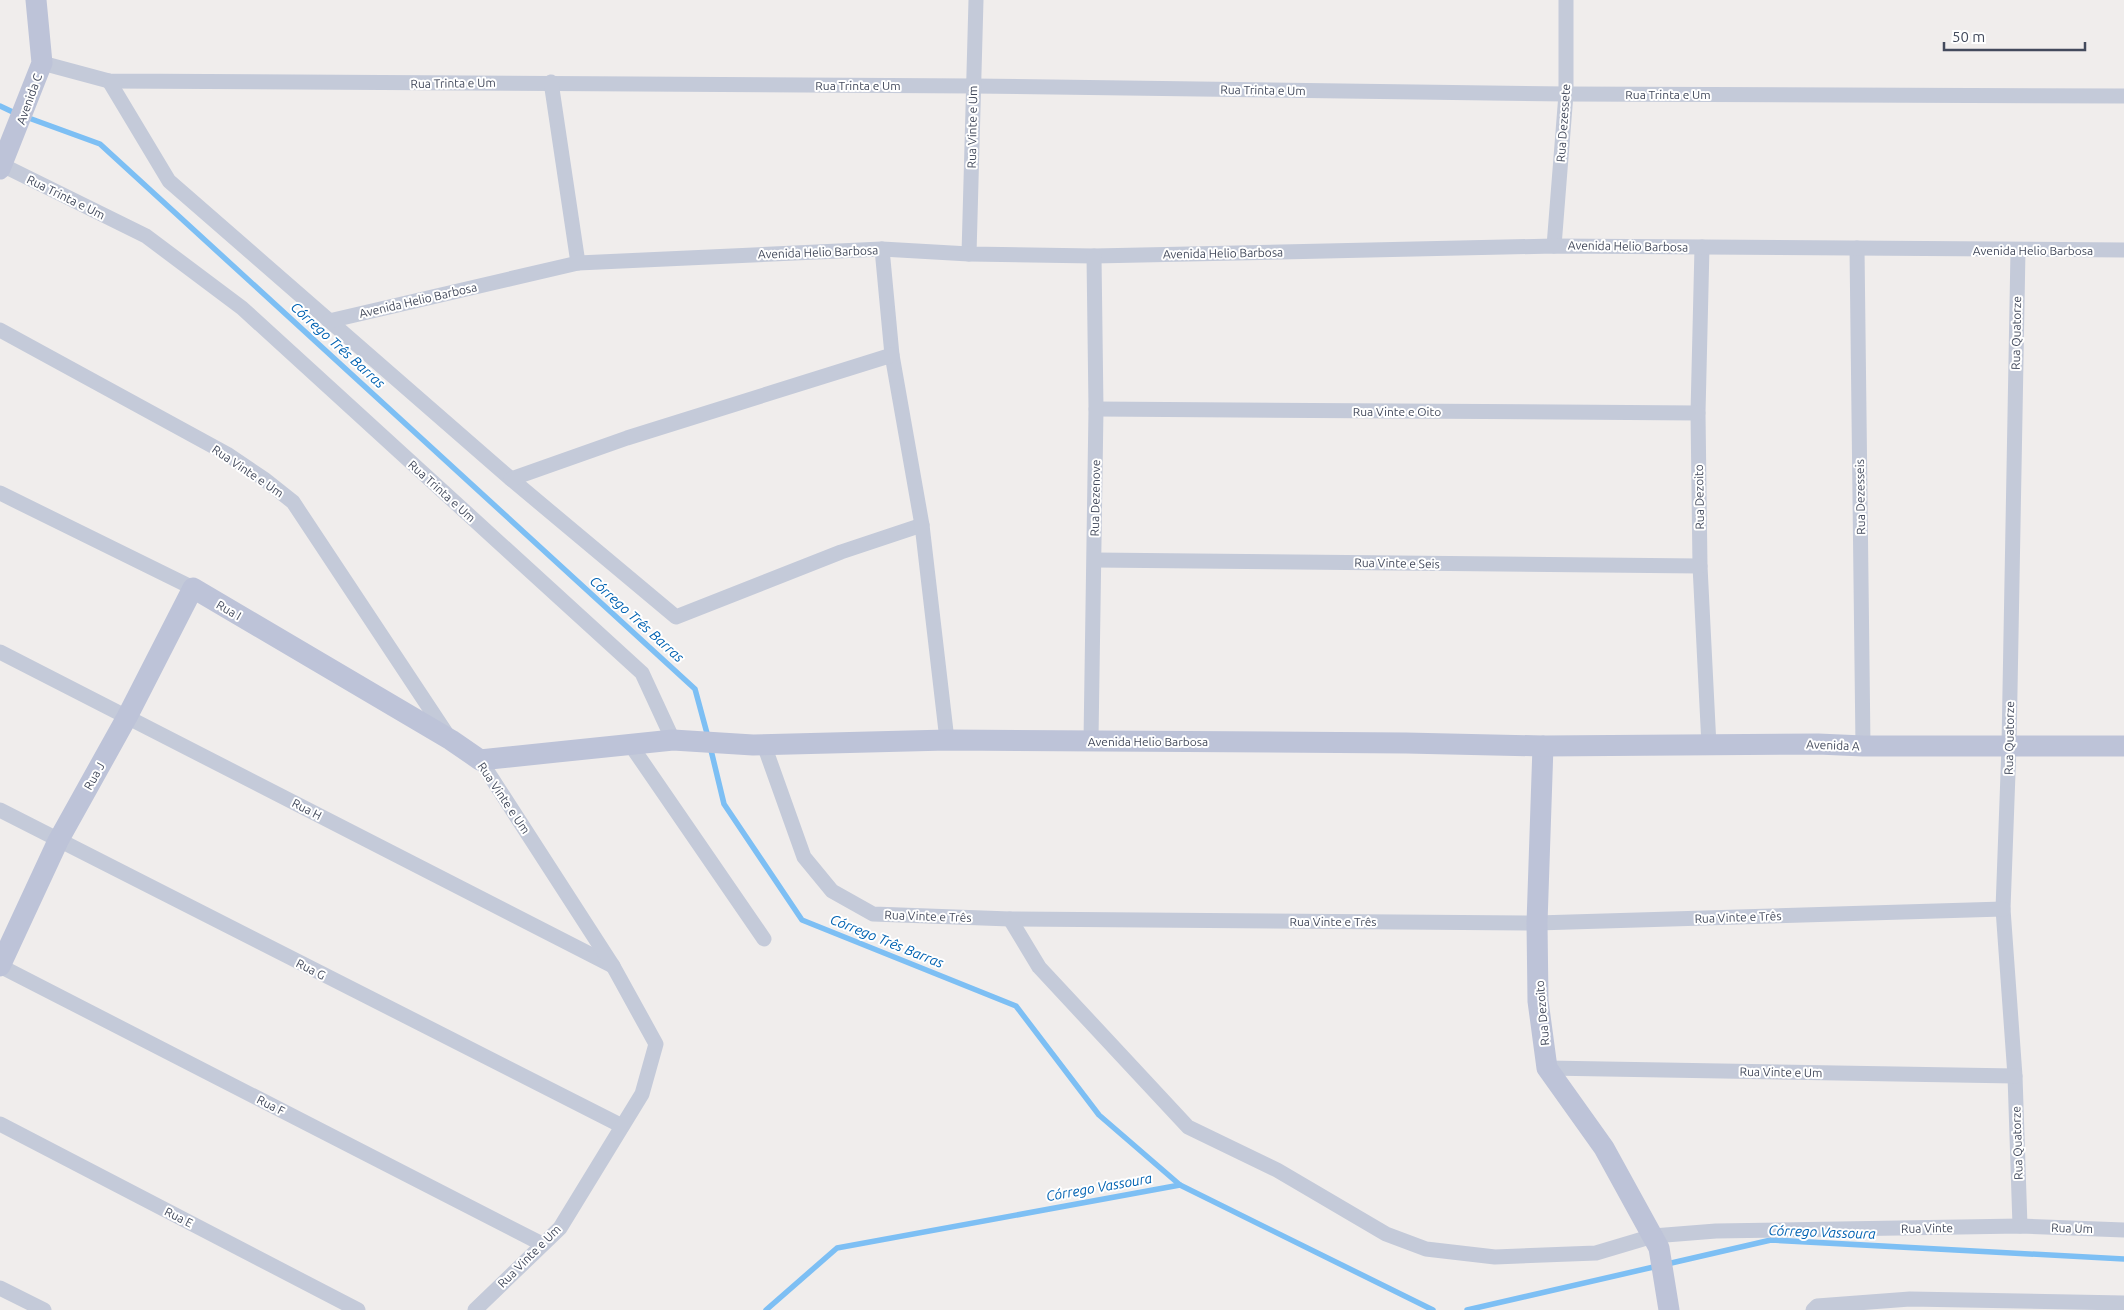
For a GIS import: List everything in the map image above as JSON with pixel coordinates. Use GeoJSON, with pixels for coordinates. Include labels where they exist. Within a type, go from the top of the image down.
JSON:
{"type":"FeatureCollection","features":[{"type":"Feature","properties":{"kind":"street","name":"Avenida C"},"geometry":{"type":"LineString","coordinates":[[1,166],[18,129],[42,63],[36,0]]}},
{"type":"Feature","properties":{"kind":"street","name":"Rua Vinte e Um"},"geometry":{"type":"LineString","coordinates":[[969,254],[976,0]]}},
{"type":"Feature","properties":{"kind":"street","name":"Rua Dezessete"},"geometry":{"type":"LineString","coordinates":[[1554,246],[1566,94],[1566,0]]}},
{"type":"Feature","properties":{"kind":"street","name":"Rua Trinta e Um"},"geometry":{"type":"LineString","coordinates":[[42,63],[109,81],[551,82],[1566,94],[2124,96]]}},
{"type":"Feature","properties":{"kind":"street"},"geometry":{"type":"LineString","coordinates":[[109,81],[169,181],[511,479],[676,617],[841,552],[922,525]]}},
{"type":"Feature","properties":{"kind":"street"},"geometry":{"type":"LineString","coordinates":[[551,82],[578,263]]}},
{"type":"Feature","properties":{"kind":"street","name":"Rua Trinta e Um"},"geometry":{"type":"LineString","coordinates":[[1,166],[146,236],[242,308],[642,673],[673,740]]}},
{"type":"Feature","properties":{"kind":"street","name":"Avenida Helio Barbosa"},"geometry":{"type":"LineString","coordinates":[[329,321],[578,263],[882,249],[969,254],[1094,256],[1554,246],[2124,250]]}},
{"type":"Feature","properties":{"kind":"street","name":"Rua Dezoito"},"geometry":{"type":"LineString","coordinates":[[1702,247],[1698,413],[1700,566],[1709,746]]}},
{"type":"Feature","properties":{"kind":"street","name":"Rua Dezesseis"},"geometry":{"type":"LineString","coordinates":[[1857,248],[1863,746]]}},
{"type":"Feature","properties":{"kind":"street"},"geometry":{"type":"LineString","coordinates":[[882,249],[892,355],[922,525],[947,740]]}},
{"type":"Feature","properties":{"kind":"street","name":"Rua Quatorze"},"geometry":{"type":"LineString","coordinates":[[2018,250],[2009,746],[2003,908],[2015,1076],[2020,1226]]}},
{"type":"Feature","properties":{"kind":"street","name":"Rua Dezenove"},"geometry":{"type":"LineString","coordinates":[[1091,740],[1096,409],[1094,256]]}},
{"type":"Feature","properties":{"kind":"street","name":"Rua Vinte e Um"},"geometry":{"type":"LineString","coordinates":[[0,330],[227,454],[264,479],[293,502],[451,740],[480,760],[613,966],[656,1044],[642,1094],[560,1228],[475,1310]]}},
{"type":"Feature","properties":{"kind":"street"},"geometry":{"type":"LineString","coordinates":[[511,479],[627,438],[892,355]]}},
{"type":"Feature","properties":{"kind":"street","name":"Rua Vinte e Oito"},"geometry":{"type":"LineString","coordinates":[[1096,409],[1698,413]]}},
{"type":"Feature","properties":{"kind":"street","name":"Rua I"},"geometry":{"type":"LineString","coordinates":[[0,493],[193,588],[451,740]]}},
{"type":"Feature","properties":{"kind":"street","name":"Rua Vinte e Seis"},"geometry":{"type":"LineString","coordinates":[[1094,560],[1700,566]]}},
{"type":"Feature","properties":{"kind":"street","name":"Rua J"},"geometry":{"type":"LineString","coordinates":[[0,966],[58,841],[126,717],[193,588]]}},
{"type":"Feature","properties":{"kind":"street","name":"Rua H"},"geometry":{"type":"LineString","coordinates":[[0,652],[613,966]]}},
{"type":"Feature","properties":{"kind":"street","name":"Avenida Helio Barbosa"},"geometry":{"type":"LineString","coordinates":[[480,760],[673,740],[759,745],[947,740],[1091,740],[1542,746]]}},
{"type":"Feature","properties":{"kind":"street"},"geometry":{"type":"LineString","coordinates":[[630,744],[764,939]]}},
{"type":"Feature","properties":{"kind":"street","name":"Avenida A"},"geometry":{"type":"LineString","coordinates":[[1542,746],[1818,744],[1863,746],[2124,746]]}},
{"type":"Feature","properties":{"kind":"street","name":"Rua Vinte e Três"},"geometry":{"type":"LineString","coordinates":[[759,745],[804,857],[832,891],[872,914],[1010,919],[1537,923],[2003,908]]}},
{"type":"Feature","properties":{"kind":"street","name":"Rua Dezoito"},"geometry":{"type":"LineString","coordinates":[[1542,746],[1537,923],[1538,1001],[1547,1068],[1604,1148],[1656,1242]]}},
{"type":"Feature","properties":{"kind":"street","name":"Rua G"},"geometry":{"type":"LineString","coordinates":[[0,810],[622,1126]]}},
{"type":"Feature","properties":{"kind":"street","name":"Rua Vinte"},"geometry":{"type":"LineString","coordinates":[[1010,919],[1039,967],[1188,1127],[1277,1170],[1386,1234],[1426,1249],[1495,1257],[1596,1253],[1716,1231],[2020,1226]]}},
{"type":"Feature","properties":{"kind":"street","name":"Rua F"},"geometry":{"type":"LineString","coordinates":[[0,966],[542,1244]]}},
{"type":"Feature","properties":{"kind":"street","name":"Rua Vinte e Um"},"geometry":{"type":"LineString","coordinates":[[1547,1068],[2015,1076]]}},
{"type":"Feature","properties":{"kind":"street","name":"Rua E"},"geometry":{"type":"LineString","coordinates":[[0,1124],[358,1310]]}},
{"type":"Feature","properties":{"kind":"street","name":"Rua Um"},"geometry":{"type":"LineString","coordinates":[[2020,1226],[2124,1230]]}},
{"type":"Feature","properties":{"kind":"street"},"geometry":{"type":"LineString","coordinates":[[1656,1242],[1665,1304]]}},
{"type":"Feature","properties":{"kind":"street"},"geometry":{"type":"LineString","coordinates":[[0,1288],[44,1310]]}},
{"type":"Feature","properties":{"kind":"street"},"geometry":{"type":"LineString","coordinates":[[1813,1310],[1817,1306],[1910,1299],[2124,1303]]}},
{"type":"Feature","properties":{"kind":"waterway","name":"Córrego Três Barras"},"geometry":{"type":"LineString","coordinates":[[0,106],[17,114]]}},
{"type":"Feature","properties":{"kind":"waterway","name":"Córrego Três Barras"},"geometry":{"type":"LineString","coordinates":[[26,117],[100,144],[695,689],[708,737]]}},
{"type":"Feature","properties":{"kind":"waterway","name":"Córrego Três Barras"},"geometry":{"type":"LineString","coordinates":[[710,746],[724,804],[802,920],[1016,1006],[1099,1115],[1180,1185],[1433,1310]]}},
{"type":"Feature","properties":{"kind":"waterway","name":"Córrego Vassoura"},"geometry":{"type":"LineString","coordinates":[[766,1310],[837,1248],[1180,1185]]}},
{"type":"Feature","properties":{"kind":"waterway","name":"Córrego Vassoura"},"geometry":{"type":"LineString","coordinates":[[1667,1264],[1771,1240],[2124,1259]]}},
{"type":"Feature","properties":{"kind":"waterway","name":"Córrego Vassoura"},"geometry":{"type":"LineString","coordinates":[[1467,1310],[1658,1266]]}}]}
